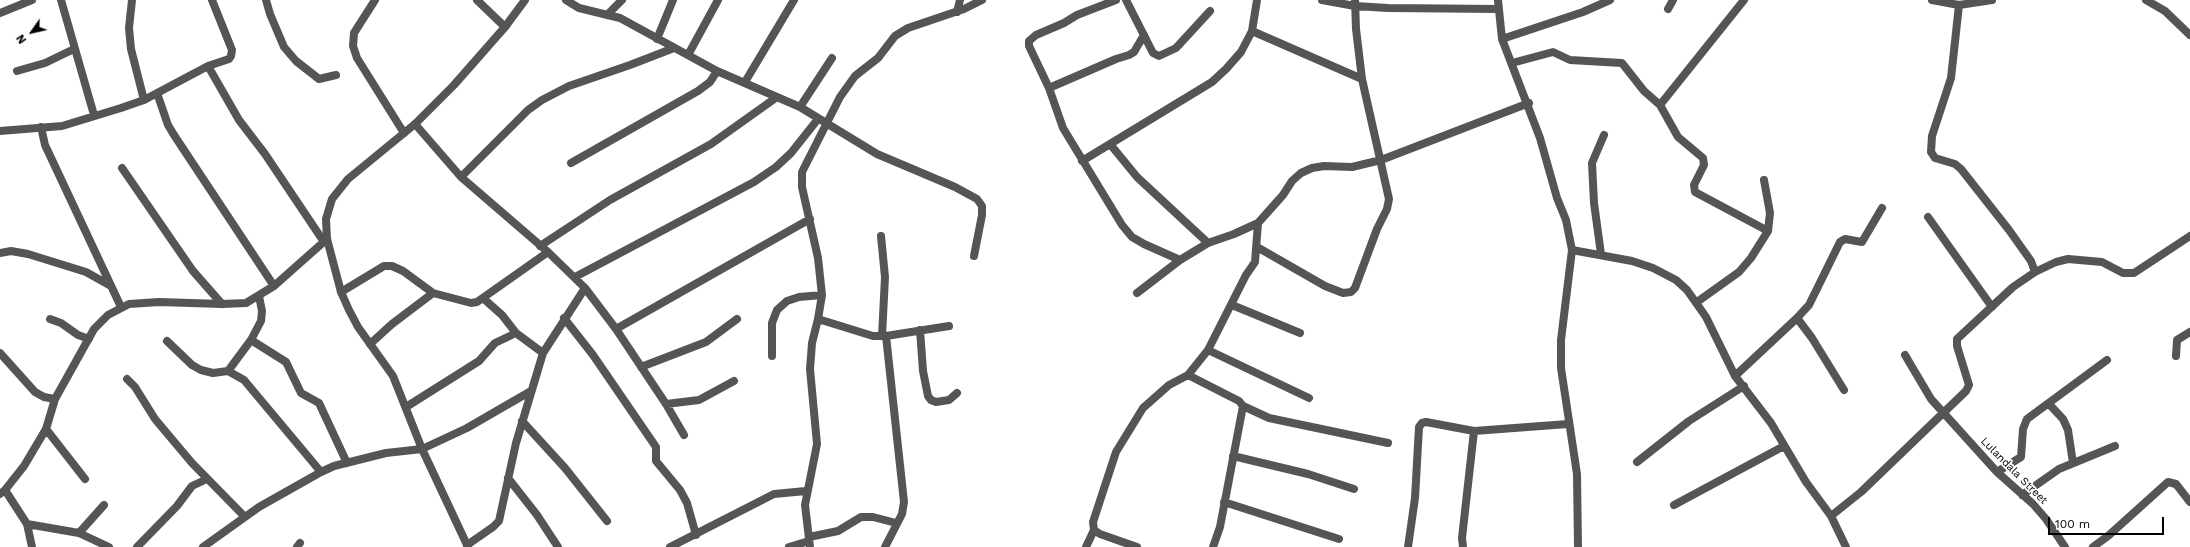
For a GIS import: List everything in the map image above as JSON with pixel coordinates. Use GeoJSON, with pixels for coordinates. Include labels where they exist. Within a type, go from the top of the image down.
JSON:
{"type":"FeatureCollection","features":[{"type":"Feature","properties":{"kind":"street"},"geometry":{"type":"LineString","coordinates":[[0,13],[32,0]]}},
{"type":"Feature","properties":{"kind":"street"},"geometry":{"type":"LineString","coordinates":[[61,0],[94,116]]}},
{"type":"Feature","properties":{"kind":"street"},"geometry":{"type":"LineString","coordinates":[[132,0],[129,28],[130,49],[144,100]]}},
{"type":"Feature","properties":{"kind":"street"},"geometry":{"type":"LineString","coordinates":[[0,131],[62,126],[94,116],[144,100],[208,66],[229,59],[232,56],[232,50],[212,0]]}},
{"type":"Feature","properties":{"kind":"street"},"geometry":{"type":"LineString","coordinates":[[266,0],[270,14],[284,47],[296,62],[319,79],[336,75]]}},
{"type":"Feature","properties":{"kind":"street"},"geometry":{"type":"LineString","coordinates":[[375,0],[354,33],[353,46],[357,58],[374,88],[404,133]]}},
{"type":"Feature","properties":{"kind":"street"},"geometry":{"type":"LineString","coordinates":[[477,0],[505,27]]}},
{"type":"Feature","properties":{"kind":"street"},"geometry":{"type":"LineString","coordinates":[[32,547],[27,524],[3,492],[24,466],[46,429],[55,399],[100,322],[121,307],[159,302],[222,304],[246,302],[259,296],[274,286],[325,241],[326,219],[332,199],[348,179],[415,124],[454,85],[505,27],[525,0]]}},
{"type":"Feature","properties":{"kind":"street"},"geometry":{"type":"LineString","coordinates":[[566,0],[579,8],[620,18],[717,71],[800,107],[827,125],[877,154],[955,187],[977,199],[982,206],[982,215],[974,256]]}},
{"type":"Feature","properties":{"kind":"street"},"geometry":{"type":"LineString","coordinates":[[607,15],[622,0]]}},
{"type":"Feature","properties":{"kind":"street"},"geometry":{"type":"LineString","coordinates":[[657,39],[673,0]]}},
{"type":"Feature","properties":{"kind":"street"},"geometry":{"type":"LineString","coordinates":[[688,55],[718,0]]}},
{"type":"Feature","properties":{"kind":"street"},"geometry":{"type":"LineString","coordinates":[[745,82],[794,0]]}},
{"type":"Feature","properties":{"kind":"street"},"geometry":{"type":"LineString","coordinates":[[957,12],[960,0]]}},
{"type":"Feature","properties":{"kind":"street"},"geometry":{"type":"LineString","coordinates":[[810,542],[805,505],[806,491],[816,455],[817,444],[810,369],[812,343],[822,295],[818,258],[802,187],[802,172],[840,97],[855,76],[878,58],[895,36],[908,28],[957,12],[982,0]]}},
{"type":"Feature","properties":{"kind":"street"},"geometry":{"type":"LineString","coordinates":[[1116,0],[1077,14],[1064,23],[1032,37],[1029,41],[1029,46],[1049,88],[1064,128],[1082,161],[1098,184],[1122,225],[1132,237],[1180,260]]}},
{"type":"Feature","properties":{"kind":"street"},"geometry":{"type":"LineString","coordinates":[[1126,0],[1153,53],[1159,56],[1176,48],[1210,11]]}},
{"type":"Feature","properties":{"kind":"street"},"geometry":{"type":"LineString","coordinates":[[1082,161],[1212,82],[1241,52],[1252,31],[1257,0]]}},
{"type":"Feature","properties":{"kind":"street"},"geometry":{"type":"LineString","coordinates":[[1322,0],[1355,3],[1498,9]]}},
{"type":"Feature","properties":{"kind":"street"},"geometry":{"type":"LineString","coordinates":[[1498,0],[1502,39],[1529,103],[1557,198],[1566,220],[1572,250],[1561,340],[1561,368],[1568,424],[1577,474],[1578,547]]}},
{"type":"Feature","properties":{"kind":"street"},"geometry":{"type":"LineString","coordinates":[[1502,39],[1583,12],[1610,0]]}},
{"type":"Feature","properties":{"kind":"street"},"geometry":{"type":"LineString","coordinates":[[1668,9],[1673,0]]}},
{"type":"Feature","properties":{"kind":"street"},"geometry":{"type":"LineString","coordinates":[[1660,105],[1744,0]]}},
{"type":"Feature","properties":{"kind":"street"},"geometry":{"type":"LineString","coordinates":[[1932,0],[1959,5],[1992,0]]}},
{"type":"Feature","properties":{"kind":"street"},"geometry":{"type":"LineString","coordinates":[[2146,0],[2165,11],[2190,35]]}},
{"type":"Feature","properties":{"kind":"street"},"geometry":{"type":"LineString","coordinates":[[1258,247],[1326,286],[1344,293],[1351,292],[1355,288],[1377,229],[1388,209],[1388,199],[1381,160],[1362,79],[1355,3]]}},
{"type":"Feature","properties":{"kind":"street"},"geometry":{"type":"LineString","coordinates":[[1959,5],[1951,78],[1932,136],[1931,152],[1935,158],[1955,164],[1961,169],[2009,230],[2035,272]]}},
{"type":"Feature","properties":{"kind":"street"},"geometry":{"type":"LineString","coordinates":[[1252,31],[1362,79]]}},
{"type":"Feature","properties":{"kind":"street"},"geometry":{"type":"LineString","coordinates":[[1049,88],[1116,58],[1130,55],[1134,52],[1144,35]]}},
{"type":"Feature","properties":{"kind":"street"},"geometry":{"type":"LineString","coordinates":[[461,177],[528,110],[542,100],[569,86],[674,48]]}},
{"type":"Feature","properties":{"kind":"street"},"geometry":{"type":"LineString","coordinates":[[17,71],[45,62],[74,49]]}},
{"type":"Feature","properties":{"kind":"street"},"geometry":{"type":"LineString","coordinates":[[1512,63],[1553,52],[1570,60],[1622,63],[1644,91],[1660,105],[1678,137],[1698,154],[1704,162],[1694,185],[1695,192],[1768,231]]}},
{"type":"Feature","properties":{"kind":"street"},"geometry":{"type":"LineString","coordinates":[[800,107],[832,58]]}},
{"type":"Feature","properties":{"kind":"street"},"geometry":{"type":"LineString","coordinates":[[208,66],[239,120],[269,160],[325,241],[341,292],[355,321],[389,370],[406,407],[422,449],[468,546],[493,528],[499,521],[502,514],[508,478],[522,421],[543,353],[564,318],[585,288]]}},
{"type":"Feature","properties":{"kind":"street"},"geometry":{"type":"LineString","coordinates":[[571,163],[698,91],[710,82],[717,71]]}},
{"type":"Feature","properties":{"kind":"street"},"geometry":{"type":"LineString","coordinates":[[157,93],[168,125],[274,286]]}},
{"type":"Feature","properties":{"kind":"street"},"geometry":{"type":"LineString","coordinates":[[540,246],[610,200],[711,144],[777,97]]}},
{"type":"Feature","properties":{"kind":"street"},"geometry":{"type":"LineString","coordinates":[[1137,293],[1180,260],[1208,243],[1234,234],[1258,223],[1300,173],[1312,168],[1324,166],[1352,167],[1381,160],[1529,103]]}},
{"type":"Feature","properties":{"kind":"street"},"geometry":{"type":"LineString","coordinates":[[575,277],[754,182],[776,167],[791,153],[818,119]]}},
{"type":"Feature","properties":{"kind":"street"},"geometry":{"type":"LineString","coordinates":[[415,124],[461,177],[548,252],[585,288],[616,329],[666,404],[684,435]]}},
{"type":"Feature","properties":{"kind":"street"},"geometry":{"type":"LineString","coordinates":[[41,127],[48,151],[121,307]]}},
{"type":"Feature","properties":{"kind":"street"},"geometry":{"type":"LineString","coordinates":[[1601,254],[1594,203],[1592,163],[1596,149],[1604,135]]}},
{"type":"Feature","properties":{"kind":"street"},"geometry":{"type":"LineString","coordinates":[[1110,144],[1137,177],[1208,243]]}},
{"type":"Feature","properties":{"kind":"street"},"geometry":{"type":"LineString","coordinates":[[122,168],[193,271],[222,304]]}},
{"type":"Feature","properties":{"kind":"street"},"geometry":{"type":"LineString","coordinates":[[1697,302],[1738,272],[1751,258],[1768,231],[1770,213],[1764,180]]}},
{"type":"Feature","properties":{"kind":"street"},"geometry":{"type":"LineString","coordinates":[[1735,376],[1809,305],[1840,242],[1846,239],[1862,242],[1882,208]]}},
{"type":"Feature","properties":{"kind":"street"},"geometry":{"type":"LineString","coordinates":[[1928,218],[1992,307]]}},
{"type":"Feature","properties":{"kind":"street"},"geometry":{"type":"LineString","coordinates":[[616,329],[810,220]]}},
{"type":"Feature","properties":{"kind":"street"},"geometry":{"type":"LineString","coordinates":[[1086,547],[1094,530],[1093,522],[1103,489],[1116,452],[1124,435],[1143,408],[1154,396],[1188,374],[1208,350],[1246,275],[1255,262],[1258,247],[1256,232],[1258,223]]}},
{"type":"Feature","properties":{"kind":"street"},"geometry":{"type":"LineString","coordinates":[[881,236],[885,277],[884,336],[904,502],[902,514],[896,523],[885,547]]}},
{"type":"Feature","properties":{"kind":"street"},"geometry":{"type":"LineString","coordinates":[[1831,516],[1861,492],[1966,390],[1969,384],[1957,346],[1957,339],[2013,287],[2035,272],[2056,262],[2068,260],[2102,262],[2122,273],[2134,273],[2190,236]]}},
{"type":"Feature","properties":{"kind":"street"},"geometry":{"type":"LineString","coordinates":[[1572,250],[1632,260],[1665,272],[1687,290],[1706,316],[1735,376],[1771,423],[1806,482],[1831,516],[1846,547]]}},
{"type":"Feature","properties":{"kind":"street"},"geometry":{"type":"LineString","coordinates":[[0,253],[11,251],[28,254],[66,265],[86,272],[111,286]]}},
{"type":"Feature","properties":{"kind":"street"},"geometry":{"type":"LineString","coordinates":[[341,292],[384,266],[392,266],[403,271],[433,293],[471,303],[484,299],[548,252]]}},
{"type":"Feature","properties":{"kind":"street"},"geometry":{"type":"LineString","coordinates":[[370,344],[392,324],[433,293]]}},
{"type":"Feature","properties":{"kind":"street"},"geometry":{"type":"LineString","coordinates":[[772,356],[772,323],[777,310],[787,301],[799,297],[822,295]]}},
{"type":"Feature","properties":{"kind":"street"},"geometry":{"type":"LineString","coordinates":[[228,371],[251,340],[261,321],[262,311],[259,296]]}},
{"type":"Feature","properties":{"kind":"street"},"geometry":{"type":"LineString","coordinates":[[484,299],[502,315],[516,332],[543,353]]}},
{"type":"Feature","properties":{"kind":"street"},"geometry":{"type":"LineString","coordinates":[[1232,305],[1300,333]]}},
{"type":"Feature","properties":{"kind":"street"},"geometry":{"type":"LineString","coordinates":[[564,318],[611,381],[656,447],[656,461],[680,490],[687,503],[696,535]]}},
{"type":"Feature","properties":{"kind":"street"},"geometry":{"type":"LineString","coordinates":[[1797,318],[1812,338],[1844,390]]}},
{"type":"Feature","properties":{"kind":"street"},"geometry":{"type":"LineString","coordinates":[[641,367],[706,342],[737,319]]}},
{"type":"Feature","properties":{"kind":"street"},"geometry":{"type":"LineString","coordinates":[[818,319],[862,334],[884,336],[949,326]]}},
{"type":"Feature","properties":{"kind":"street"},"geometry":{"type":"LineString","coordinates":[[50,320],[61,322],[78,335],[89,339]]}},
{"type":"Feature","properties":{"kind":"street"},"geometry":{"type":"LineString","coordinates":[[920,330],[923,371],[928,396],[931,400],[936,402],[949,400],[957,393]]}},
{"type":"Feature","properties":{"kind":"street"},"geometry":{"type":"LineString","coordinates":[[406,407],[479,361],[495,342],[516,332]]}},
{"type":"Feature","properties":{"kind":"street"},"geometry":{"type":"LineString","coordinates":[[2176,356],[2177,340],[2190,332]]}},
{"type":"Feature","properties":{"kind":"street"},"geometry":{"type":"LineString","coordinates":[[251,340],[286,362],[301,393],[319,403],[347,463]]}},
{"type":"Feature","properties":{"kind":"street"},"geometry":{"type":"LineString","coordinates":[[167,342],[192,365],[201,370],[213,373],[228,371],[244,380],[321,472]]}},
{"type":"Feature","properties":{"kind":"street"},"geometry":{"type":"LineString","coordinates":[[1208,350],[1309,398]]}},
{"type":"Feature","properties":{"kind":"street"},"geometry":{"type":"LineString","coordinates":[[0,352],[35,392],[44,397],[55,399]]}},
{"type":"Feature","properties":{"kind":"street","name":"Lulandala Street"},"geometry":{"type":"LineString","coordinates":[[1905,354],[1926,392],[1998,472],[2046,518],[2065,547]]}},
{"type":"Feature","properties":{"kind":"street"},"geometry":{"type":"LineString","coordinates":[[1998,472],[2021,457],[2024,424],[2032,415],[2107,360]]}},
{"type":"Feature","properties":{"kind":"street"},"geometry":{"type":"LineString","coordinates":[[1188,374],[1239,400],[1243,406],[1269,418],[1388,443]]}},
{"type":"Feature","properties":{"kind":"street"},"geometry":{"type":"LineString","coordinates":[[127,379],[135,387],[155,419],[207,479],[245,516]]}},
{"type":"Feature","properties":{"kind":"street"},"geometry":{"type":"LineString","coordinates":[[666,404],[699,400],[734,381]]}},
{"type":"Feature","properties":{"kind":"street"},"geometry":{"type":"LineString","coordinates":[[1637,462],[1688,421],[1744,386]]}},
{"type":"Feature","properties":{"kind":"street"},"geometry":{"type":"LineString","coordinates":[[203,547],[259,506],[321,472],[347,463],[386,453],[422,449],[467,428],[531,391]]}},
{"type":"Feature","properties":{"kind":"street"},"geometry":{"type":"LineString","coordinates":[[2049,404],[2063,419],[2068,430],[2073,463]]}},
{"type":"Feature","properties":{"kind":"street"},"geometry":{"type":"LineString","coordinates":[[1213,547],[1220,527],[1243,406]]}},
{"type":"Feature","properties":{"kind":"street"},"geometry":{"type":"LineString","coordinates":[[522,421],[566,468],[607,521]]}},
{"type":"Feature","properties":{"kind":"street"},"geometry":{"type":"LineString","coordinates":[[1408,547],[1416,498],[1419,427],[1422,423],[1426,422],[1474,431],[1568,424]]}},
{"type":"Feature","properties":{"kind":"street"},"geometry":{"type":"LineString","coordinates":[[46,429],[85,479]]}},
{"type":"Feature","properties":{"kind":"street"},"geometry":{"type":"LineString","coordinates":[[1463,547],[1462,538],[1474,431]]}},
{"type":"Feature","properties":{"kind":"street"},"geometry":{"type":"LineString","coordinates":[[1674,505],[1784,446]]}},
{"type":"Feature","properties":{"kind":"street"},"geometry":{"type":"LineString","coordinates":[[2022,495],[2059,469],[2115,446]]}},
{"type":"Feature","properties":{"kind":"street"},"geometry":{"type":"LineString","coordinates":[[1233,456],[1308,474],[1354,488]]}},
{"type":"Feature","properties":{"kind":"street"},"geometry":{"type":"LineString","coordinates":[[508,478],[537,515],[558,547]]}},
{"type":"Feature","properties":{"kind":"street"},"geometry":{"type":"LineString","coordinates":[[137,547],[177,506],[192,486],[207,479]]}},
{"type":"Feature","properties":{"kind":"street"},"geometry":{"type":"LineString","coordinates":[[2093,547],[2108,536],[2168,482],[2173,482],[2176,484],[2190,502]]}},
{"type":"Feature","properties":{"kind":"street"},"geometry":{"type":"LineString","coordinates":[[670,547],[774,494],[806,491]]}},
{"type":"Feature","properties":{"kind":"street"},"geometry":{"type":"LineString","coordinates":[[1224,502],[1339,539]]}},
{"type":"Feature","properties":{"kind":"street"},"geometry":{"type":"LineString","coordinates":[[78,533],[104,505]]}},
{"type":"Feature","properties":{"kind":"street"},"geometry":{"type":"LineString","coordinates":[[789,547],[810,542],[838,531],[862,516],[873,517],[896,523]]}},
{"type":"Feature","properties":{"kind":"street"},"geometry":{"type":"LineString","coordinates":[[27,524],[78,533],[109,547]]}},
{"type":"Feature","properties":{"kind":"street"},"geometry":{"type":"LineString","coordinates":[[1094,530],[1100,534],[1137,547]]}}]}
